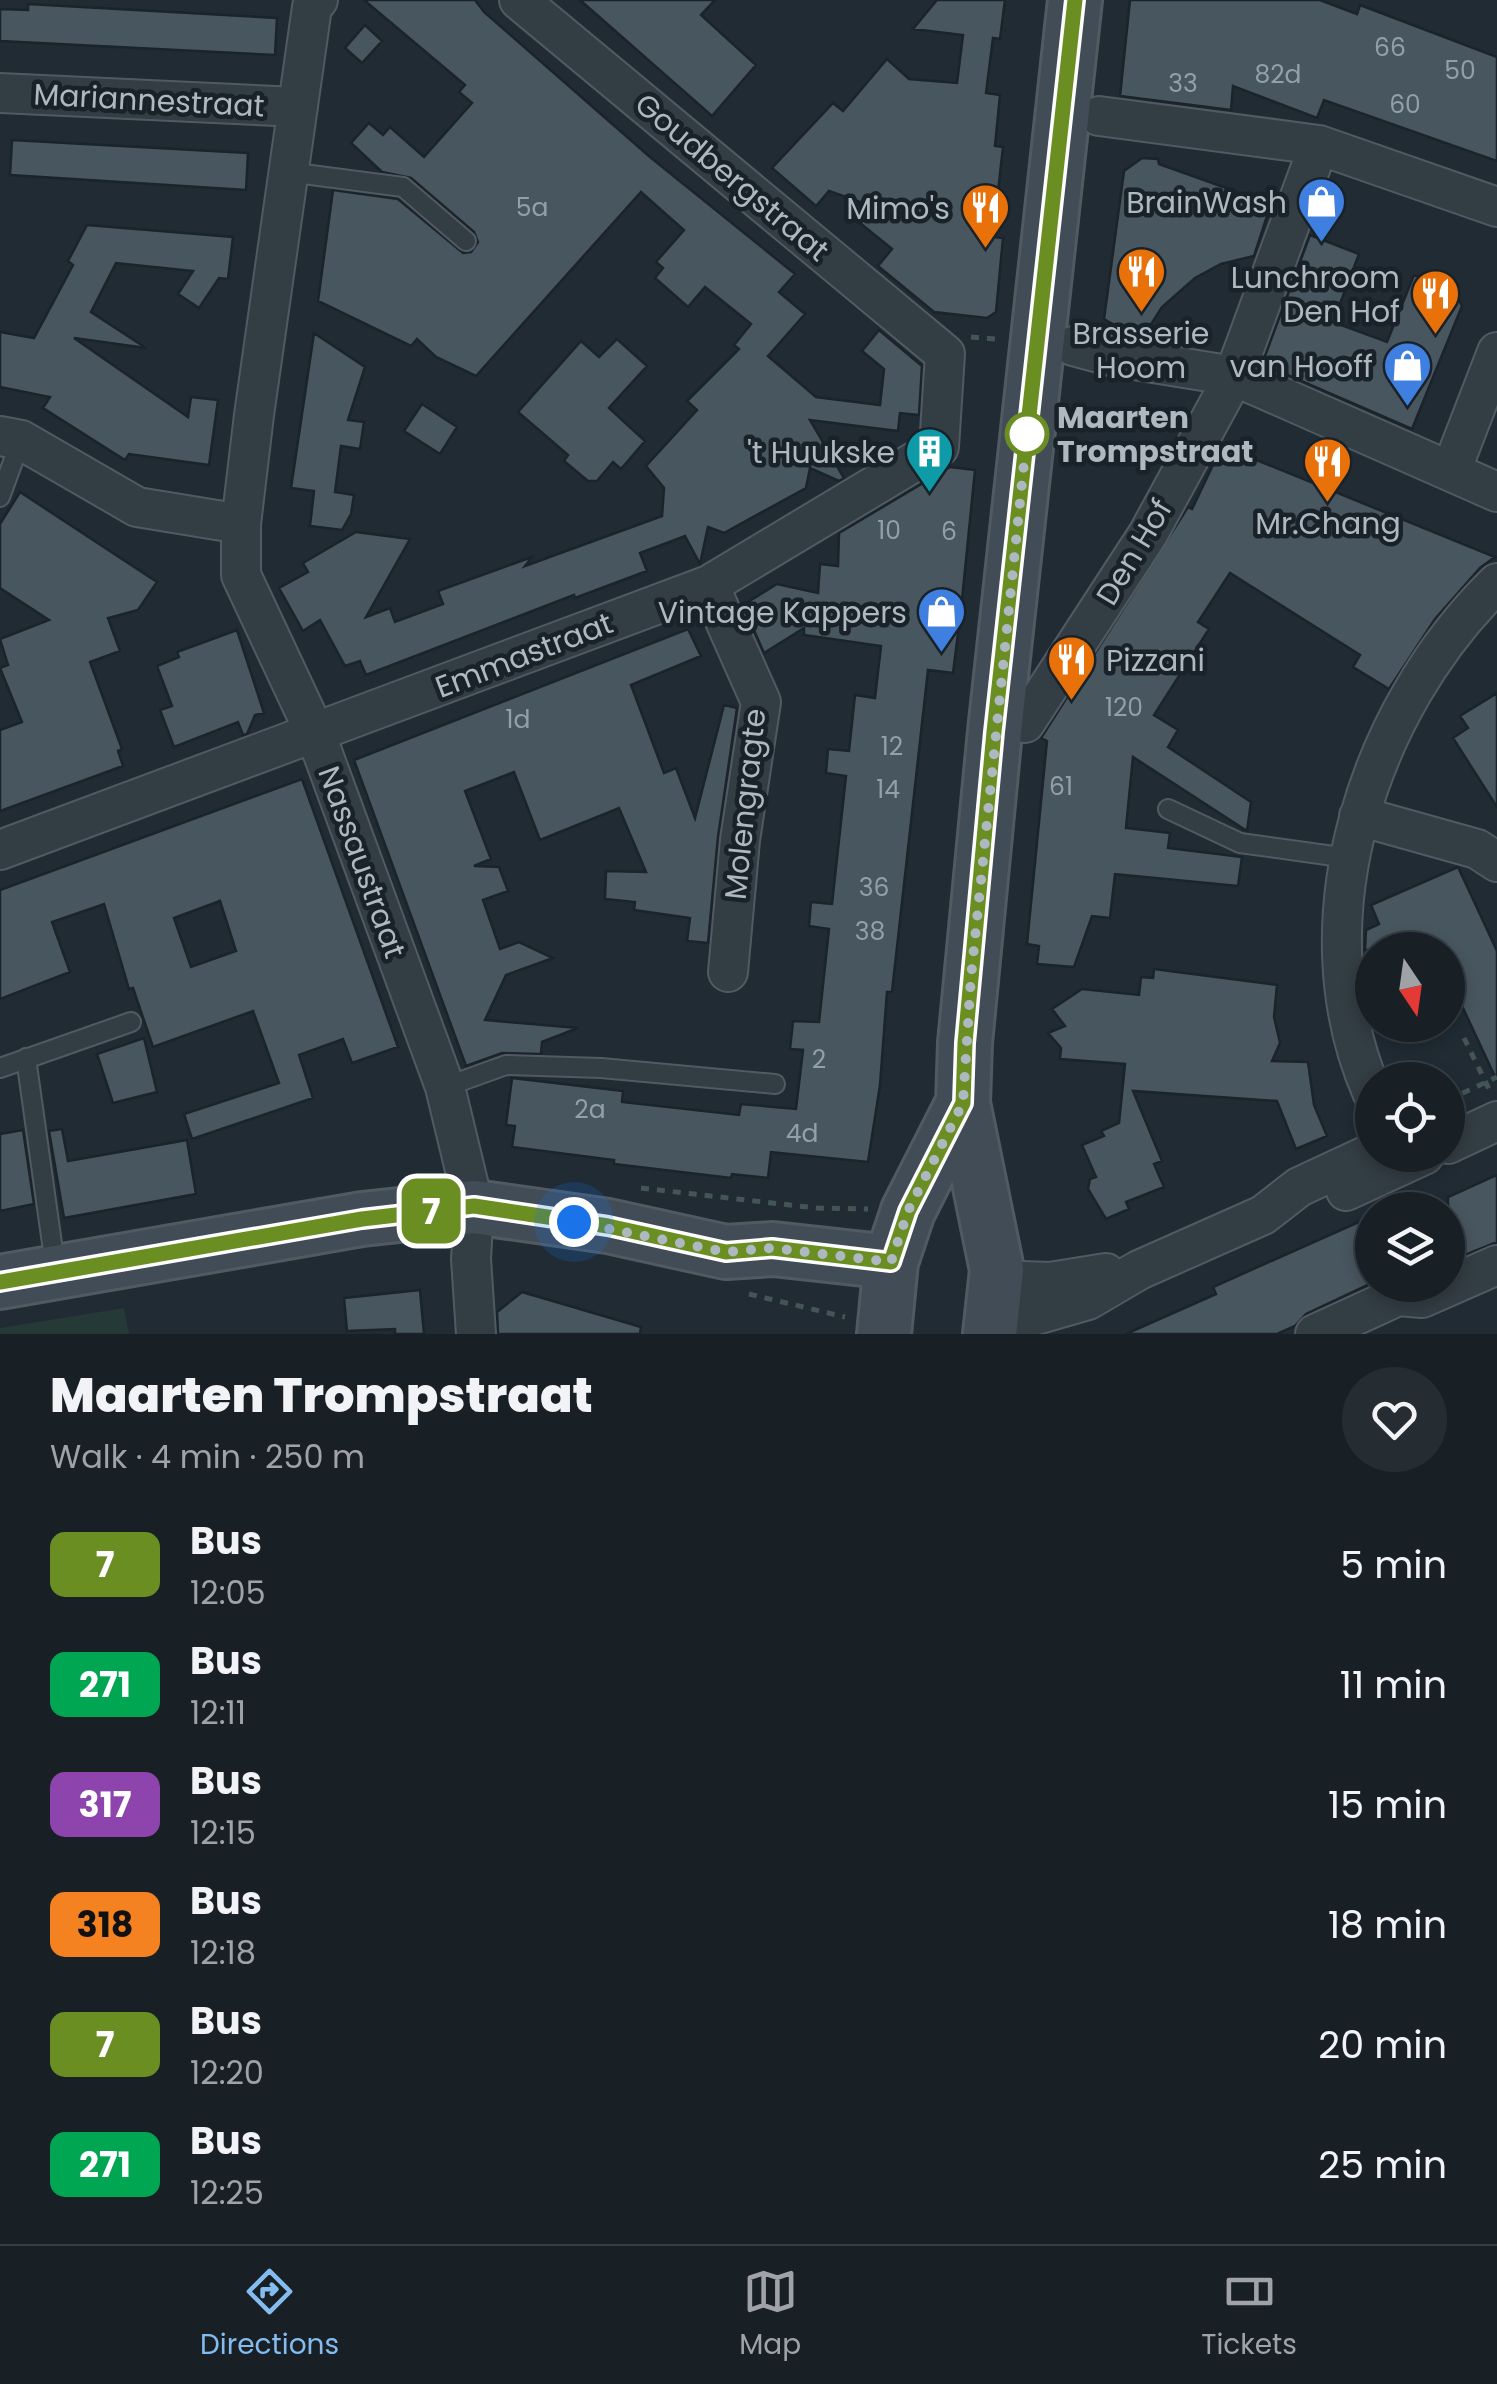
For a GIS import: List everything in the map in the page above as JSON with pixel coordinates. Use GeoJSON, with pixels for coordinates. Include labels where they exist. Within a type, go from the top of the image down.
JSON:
{"type":"FeatureCollection","features":[{"type":"Feature","properties":{"kind":"main road"},"geometry":{"type":"LineString","coordinates":[[993,1296],[963,1103],[965,1043],[994,732],[1075,0]]}},
{"type":"Feature","properties":{"kind":"main road"},"geometry":{"type":"LineString","coordinates":[[890,1282],[914,1197],[963,1103]]}},
{"type":"Feature","properties":{"kind":"main road"},"geometry":{"type":"LineString","coordinates":[[0,1282],[362,1219],[474,1206],[608,1226],[726,1252],[764,1275],[890,1282],[948,1226],[993,1296]]}},
{"type":"Feature","properties":{"kind":"street","name":"Nassaustraat"},"geometry":{"type":"LineString","coordinates":[[318,0],[312,7],[240,524],[241,575],[316,735],[445,1087],[474,1206],[470,1258],[476,1334]]}},
{"type":"Feature","properties":{"kind":"street","name":"Goudbergstraat"},"geometry":{"type":"LineString","coordinates":[[519,0],[945,354]]}},
{"type":"Feature","properties":{"kind":"street","name":"Mariannestraat"},"geometry":{"type":"LineString","coordinates":[[0,93],[298,107]]}},
{"type":"Feature","properties":{"kind":"street"},"geometry":{"type":"LineString","coordinates":[[1098,116],[1319,145],[1497,208]]}},
{"type":"Feature","properties":{"kind":"street","name":"Den Hof"},"geometry":{"type":"LineString","coordinates":[[1025,723],[1148,534],[1234,376],[1319,145]]}},
{"type":"Feature","properties":{"kind":"street"},"geometry":{"type":"LineString","coordinates":[[1073,346],[1110,356],[1234,376],[1497,492]]}},
{"type":"Feature","properties":{"kind":"street"},"geometry":{"type":"LineString","coordinates":[[1451,471],[1497,352]]}},
{"type":"Feature","properties":{"kind":"street","name":"Emmastraat"},"geometry":{"type":"LineString","coordinates":[[0,850],[709,586],[939,447],[945,354]]}},
{"type":"Feature","properties":{"kind":"street"},"geometry":{"type":"LineString","coordinates":[[11,438],[137,508],[240,524]]}},
{"type":"Feature","properties":{"kind":"street"},"geometry":{"type":"LineString","coordinates":[[1359,1062],[1341,971],[1348,858],[1359,816],[1393,732],[1433,660],[1497,583]]}},
{"type":"Feature","properties":{"kind":"street","name":"Molengragte"},"geometry":{"type":"LineString","coordinates":[[709,586],[761,702],[740,840],[728,972]]}},
{"type":"Feature","properties":{"kind":"street"},"geometry":{"type":"LineString","coordinates":[[1359,816],[1476,849],[1497,862]]}},
{"type":"Feature","properties":{"kind":"street"},"geometry":{"type":"LineString","coordinates":[[1465,1109],[1494,1094]]}},
{"type":"Feature","properties":{"kind":"street"},"geometry":{"type":"LineString","coordinates":[[1465,1126],[1494,1094]]}},
{"type":"Feature","properties":{"kind":"street"},"geometry":{"type":"LineString","coordinates":[[993,1296],[1050,1282],[1139,1270],[1263,1215],[1310,1208],[1373,1172]]}},
{"type":"Feature","properties":{"kind":"street"},"geometry":{"type":"LineString","coordinates":[[1315,1334],[1398,1296],[1422,1298],[1497,1265]]}},
{"type":"Feature","properties":{"kind":"street"},"geometry":{"type":"LineString","coordinates":[[993,1296],[1029,1316],[1089,1317],[1139,1270]]}},
{"type":"Feature","properties":{"kind":"lane"},"geometry":{"type":"LineString","coordinates":[[288,172],[402,187],[466,241]]}},
{"type":"Feature","properties":{"kind":"lane"},"geometry":{"type":"LineString","coordinates":[[0,498],[11,438]]}},
{"type":"Feature","properties":{"kind":"lane"},"geometry":{"type":"LineString","coordinates":[[1168,809],[1240,843],[1348,858]]}},
{"type":"Feature","properties":{"kind":"lane"},"geometry":{"type":"LineString","coordinates":[[0,1068],[131,1022]]}},
{"type":"Feature","properties":{"kind":"lane"},"geometry":{"type":"LineString","coordinates":[[26,1058],[56,1272]]}},
{"type":"Feature","properties":{"kind":"lane"},"geometry":{"type":"LineString","coordinates":[[445,1087],[506,1064],[601,1068],[776,1084]]}},
{"type":"Feature","properties":{"kind":"path"},"geometry":{"type":"LineString","coordinates":[[1465,1040],[1494,1094],[1465,1098]]}},
{"type":"Feature","properties":{"kind":"green space"},"geometry":{"type":"Polygon","coordinates":[[[124,1308],[129,1334],[0,1334],[0,1328],[124,1308]]]}},
{"type":"Feature","properties":{"kind":"building"},"geometry":{"type":"Polygon","coordinates":[[[364,0],[475,0],[650,157],[795,274],[779,292],[805,314],[768,356],[816,397],[880,405],[884,369],[862,351],[879,330],[922,366],[919,415],[900,413],[898,431],[810,420],[844,478],[839,481],[810,468],[806,488],[724,533],[708,527],[700,564],[685,536],[640,553],[647,571],[366,675],[360,661],[345,666],[320,620],[303,631],[279,588],[308,572],[303,563],[356,532],[410,539],[366,617],[390,608],[395,622],[443,604],[438,591],[532,557],[525,566],[662,516],[664,488],[646,466],[697,410],[687,401],[739,349],[734,345],[751,324],[705,287],[688,307],[655,278],[663,268],[656,262],[684,230],[641,192],[476,376],[436,357],[417,339],[411,346],[318,301],[333,190],[398,199],[463,253],[471,252],[478,242],[474,232],[411,178],[382,172],[351,143],[369,123],[383,135],[390,127],[424,157],[472,103],[459,92],[465,85],[364,0]]]}},
{"type":"Feature","properties":{"kind":"building"},"geometry":{"type":"Polygon","coordinates":[[[580,0],[715,0],[701,15],[756,65],[712,116],[580,0]]]}},
{"type":"Feature","properties":{"kind":"building"},"geometry":{"type":"Polygon","coordinates":[[[937,0],[1005,0],[1000,39],[993,38],[986,93],[1000,95],[995,146],[1003,147],[993,237],[1003,238],[996,312],[987,318],[934,312],[878,266],[892,249],[860,223],[866,204],[829,191],[816,206],[772,168],[833,103],[843,111],[887,59],[909,79],[957,83],[963,35],[913,29],[937,0]]]}},
{"type":"Feature","properties":{"kind":"building"},"geometry":{"type":"Polygon","coordinates":[[[1130,0],[1320,0],[1357,14],[1360,5],[1497,57],[1497,161],[1324,100],[1317,118],[1233,86],[1231,110],[1120,96],[1130,0]]]}},
{"type":"Feature","properties":{"kind":"building"},"geometry":{"type":"Polygon","coordinates":[[[28,4],[277,18],[275,55],[0,41],[0,9],[28,10],[28,4]]]}},
{"type":"Feature","properties":{"kind":"building"},"geometry":{"type":"Polygon","coordinates":[[[365,25],[382,41],[362,63],[345,48],[365,25]]]}},
{"type":"Feature","properties":{"kind":"building"},"geometry":{"type":"Polygon","coordinates":[[[12,140],[248,153],[246,190],[10,175],[12,140]]]}},
{"type":"Feature","properties":{"kind":"building"},"geometry":{"type":"Polygon","coordinates":[[[1142,158],[1158,159],[1159,164],[1271,204],[1254,256],[1221,264],[1195,278],[1162,307],[1143,337],[1135,337],[1104,319],[1124,171],[1142,158]]]}},
{"type":"Feature","properties":{"kind":"building"},"geometry":{"type":"Polygon","coordinates":[[[87,225],[233,237],[228,279],[219,278],[199,308],[178,294],[193,271],[116,263],[91,312],[146,348],[74,338],[188,417],[191,397],[218,400],[209,465],[129,454],[125,460],[43,408],[50,397],[0,387],[0,332],[34,338],[73,265],[68,261],[87,225]]]}},
{"type":"Feature","properties":{"kind":"building"},"geometry":{"type":"Polygon","coordinates":[[[1310,235],[1359,254],[1333,322],[1387,342],[1414,275],[1455,291],[1462,306],[1412,429],[1262,364],[1310,235]]]}},
{"type":"Feature","properties":{"kind":"building"},"geometry":{"type":"Polygon","coordinates":[[[314,333],[365,367],[348,420],[364,422],[360,449],[341,446],[335,492],[354,495],[351,514],[342,530],[310,526],[314,491],[291,488],[314,333]]]}},
{"type":"Feature","properties":{"kind":"building"},"geometry":{"type":"Polygon","coordinates":[[[617,339],[647,366],[609,408],[645,441],[621,469],[613,462],[597,481],[588,481],[564,461],[568,455],[518,412],[581,341],[599,357],[617,339]]]}},
{"type":"Feature","properties":{"kind":"building"},"geometry":{"type":"Polygon","coordinates":[[[422,404],[457,427],[440,454],[404,431],[422,404]]]}},
{"type":"Feature","properties":{"kind":"building"},"geometry":{"type":"Polygon","coordinates":[[[1222,446],[1495,557],[1480,568],[1435,619],[1389,689],[1353,667],[1360,655],[1230,573],[1198,622],[1209,629],[1154,715],[1178,730],[1168,747],[1251,802],[1247,831],[1133,757],[1126,828],[1170,833],[1168,848],[1242,857],[1238,886],[1115,874],[1110,918],[1092,916],[1074,967],[1037,964],[1039,946],[1027,944],[1047,741],[1041,738],[1188,507],[1192,509],[1222,446]]]}},
{"type":"Feature","properties":{"kind":"building"},"geometry":{"type":"Polygon","coordinates":[[[950,467],[975,470],[961,610],[953,673],[928,670],[892,992],[887,992],[880,1085],[868,1162],[771,1152],[768,1178],[732,1174],[731,1178],[512,1147],[515,1126],[506,1125],[512,1078],[623,1091],[622,1102],[739,1115],[741,1104],[796,1109],[803,1050],[790,1049],[793,1021],[819,1022],[829,929],[809,926],[811,902],[832,904],[846,776],[826,773],[828,749],[849,751],[855,695],[875,698],[881,646],[804,635],[804,628],[764,653],[743,605],[777,584],[818,593],[820,564],[838,566],[839,533],[950,467]]]}},
{"type":"Feature","properties":{"kind":"building"},"geometry":{"type":"Polygon","coordinates":[[[20,492],[157,582],[138,610],[108,618],[120,651],[90,662],[122,749],[118,751],[123,766],[0,811],[0,730],[22,722],[0,668],[8,665],[0,639],[49,620],[0,588],[0,524],[20,492]]]}},
{"type":"Feature","properties":{"kind":"building"},"geometry":{"type":"Polygon","coordinates":[[[688,629],[701,656],[631,685],[664,773],[676,768],[695,818],[724,705],[737,708],[718,837],[708,943],[687,941],[690,918],[634,910],[635,902],[605,899],[606,871],[646,872],[619,808],[540,840],[514,772],[465,791],[491,859],[474,866],[499,867],[508,891],[483,900],[500,949],[519,942],[553,958],[506,975],[485,1020],[578,1028],[542,1042],[541,1054],[502,1053],[466,1066],[354,760],[688,629]]]}},
{"type":"Feature","properties":{"kind":"building"},"geometry":{"type":"Polygon","coordinates":[[[237,630],[264,713],[255,715],[247,734],[243,735],[238,722],[174,747],[160,710],[172,706],[157,666],[179,657],[177,652],[237,630]]]}},
{"type":"Feature","properties":{"kind":"building"},"geometry":{"type":"Polygon","coordinates":[[[1497,693],[1497,807],[1453,738],[1468,728],[1460,716],[1497,693]]]}},
{"type":"Feature","properties":{"kind":"building"},"geometry":{"type":"Polygon","coordinates":[[[302,779],[398,1047],[352,1063],[343,1039],[299,1055],[313,1098],[192,1139],[184,1114],[279,1083],[253,1011],[153,1047],[133,988],[129,989],[104,904],[52,922],[70,972],[0,999],[0,890],[302,779]],[[220,901],[174,918],[191,967],[236,951],[220,901]]]}},
{"type":"Feature","properties":{"kind":"building"},"geometry":{"type":"Polygon","coordinates":[[[1458,867],[1497,951],[1497,1081],[1465,1012],[1465,932],[1366,932],[1379,924],[1371,905],[1458,867]]]}},
{"type":"Feature","properties":{"kind":"building"},"geometry":{"type":"Polygon","coordinates":[[[1154,969],[1277,985],[1274,1017],[1280,1043],[1272,1061],[1308,1062],[1314,1105],[1327,1136],[1296,1149],[1277,1101],[1133,1091],[1162,1161],[1154,1164],[1164,1187],[1126,1202],[1129,1209],[1106,1219],[1088,1189],[1090,1179],[1096,1177],[1082,1145],[1104,1136],[1101,1131],[1119,1123],[1125,1064],[1060,1059],[1061,1048],[1048,1033],[1065,1026],[1052,1009],[1082,989],[1139,995],[1141,977],[1153,978],[1154,969]]]}},
{"type":"Feature","properties":{"kind":"building"},"geometry":{"type":"Polygon","coordinates":[[[144,1038],[157,1092],[113,1103],[97,1054],[144,1038]]]}},
{"type":"Feature","properties":{"kind":"building"},"geometry":{"type":"Polygon","coordinates":[[[62,1129],[68,1161],[187,1140],[196,1194],[64,1218],[49,1131],[62,1129]]]}},
{"type":"Feature","properties":{"kind":"building"},"geometry":{"type":"Polygon","coordinates":[[[23,1130],[34,1204],[0,1211],[0,1134],[23,1130]]]}},
{"type":"Feature","properties":{"kind":"building"},"geometry":{"type":"Polygon","coordinates":[[[1497,1175],[1497,1242],[1465,1255],[1465,1192],[1459,1192],[1497,1175]]]}},
{"type":"Feature","properties":{"kind":"building"},"geometry":{"type":"Polygon","coordinates":[[[1355,1224],[1355,1291],[1306,1314],[1295,1326],[1277,1334],[1126,1334],[1216,1294],[1213,1287],[1355,1224]]]}},
{"type":"Feature","properties":{"kind":"building"},"geometry":{"type":"Polygon","coordinates":[[[420,1290],[424,1334],[395,1334],[395,1329],[347,1331],[344,1298],[420,1290]]]}},
{"type":"Feature","properties":{"kind":"building"},"geometry":{"type":"Polygon","coordinates":[[[522,1292],[641,1327],[640,1334],[498,1334],[497,1312],[522,1292]]]}},
{"type":"Feature","properties":{"kind":"bus line","name":"7"},"geometry":{"type":"LineString","coordinates":[[0,1282],[362,1219],[474,1206],[608,1226],[726,1252],[772,1248],[891,1262],[908,1211],[963,1103],[965,1043],[994,732],[1075,0]]}},
{"type":"Feature","properties":{"kind":"place","name":"BrainWash"},"geometry":{"type":"Point","coordinates":[1322,244]}},
{"type":"Feature","properties":{"kind":"place","name":"Mimo's"},"geometry":{"type":"Point","coordinates":[985,250]}},
{"type":"Feature","properties":{"kind":"place","name":"Brasserie Hoom"},"geometry":{"type":"Point","coordinates":[1141,314]}},
{"type":"Feature","properties":{"kind":"place","name":"Lunchroom Den Hof"},"geometry":{"type":"Point","coordinates":[1435,336]}},
{"type":"Feature","properties":{"kind":"place","name":"van Hooff"},"geometry":{"type":"Point","coordinates":[1408,408]}},
{"type":"Feature","properties":{"kind":"place","name":"Maarten Trompstraat"},"geometry":{"type":"Point","coordinates":[1027,434]}},
{"type":"Feature","properties":{"kind":"place","name":"'t Huukske"},"geometry":{"type":"Point","coordinates":[930,494]}},
{"type":"Feature","properties":{"kind":"place","name":"Mr.Chang"},"geometry":{"type":"Point","coordinates":[1328,504]}},
{"type":"Feature","properties":{"kind":"place","name":"Vintage Kappers"},"geometry":{"type":"Point","coordinates":[942,654]}},
{"type":"Feature","properties":{"kind":"place","name":"Pizzani"},"geometry":{"type":"Point","coordinates":[1071,702]}},
{"type":"Feature","properties":{"kind":"route"},"geometry":{"type":"LineString","coordinates":[[574,1222],[726,1252],[772,1248],[891,1262],[908,1211],[963,1103],[965,1043],[994,732],[1027,434]]}}]}
